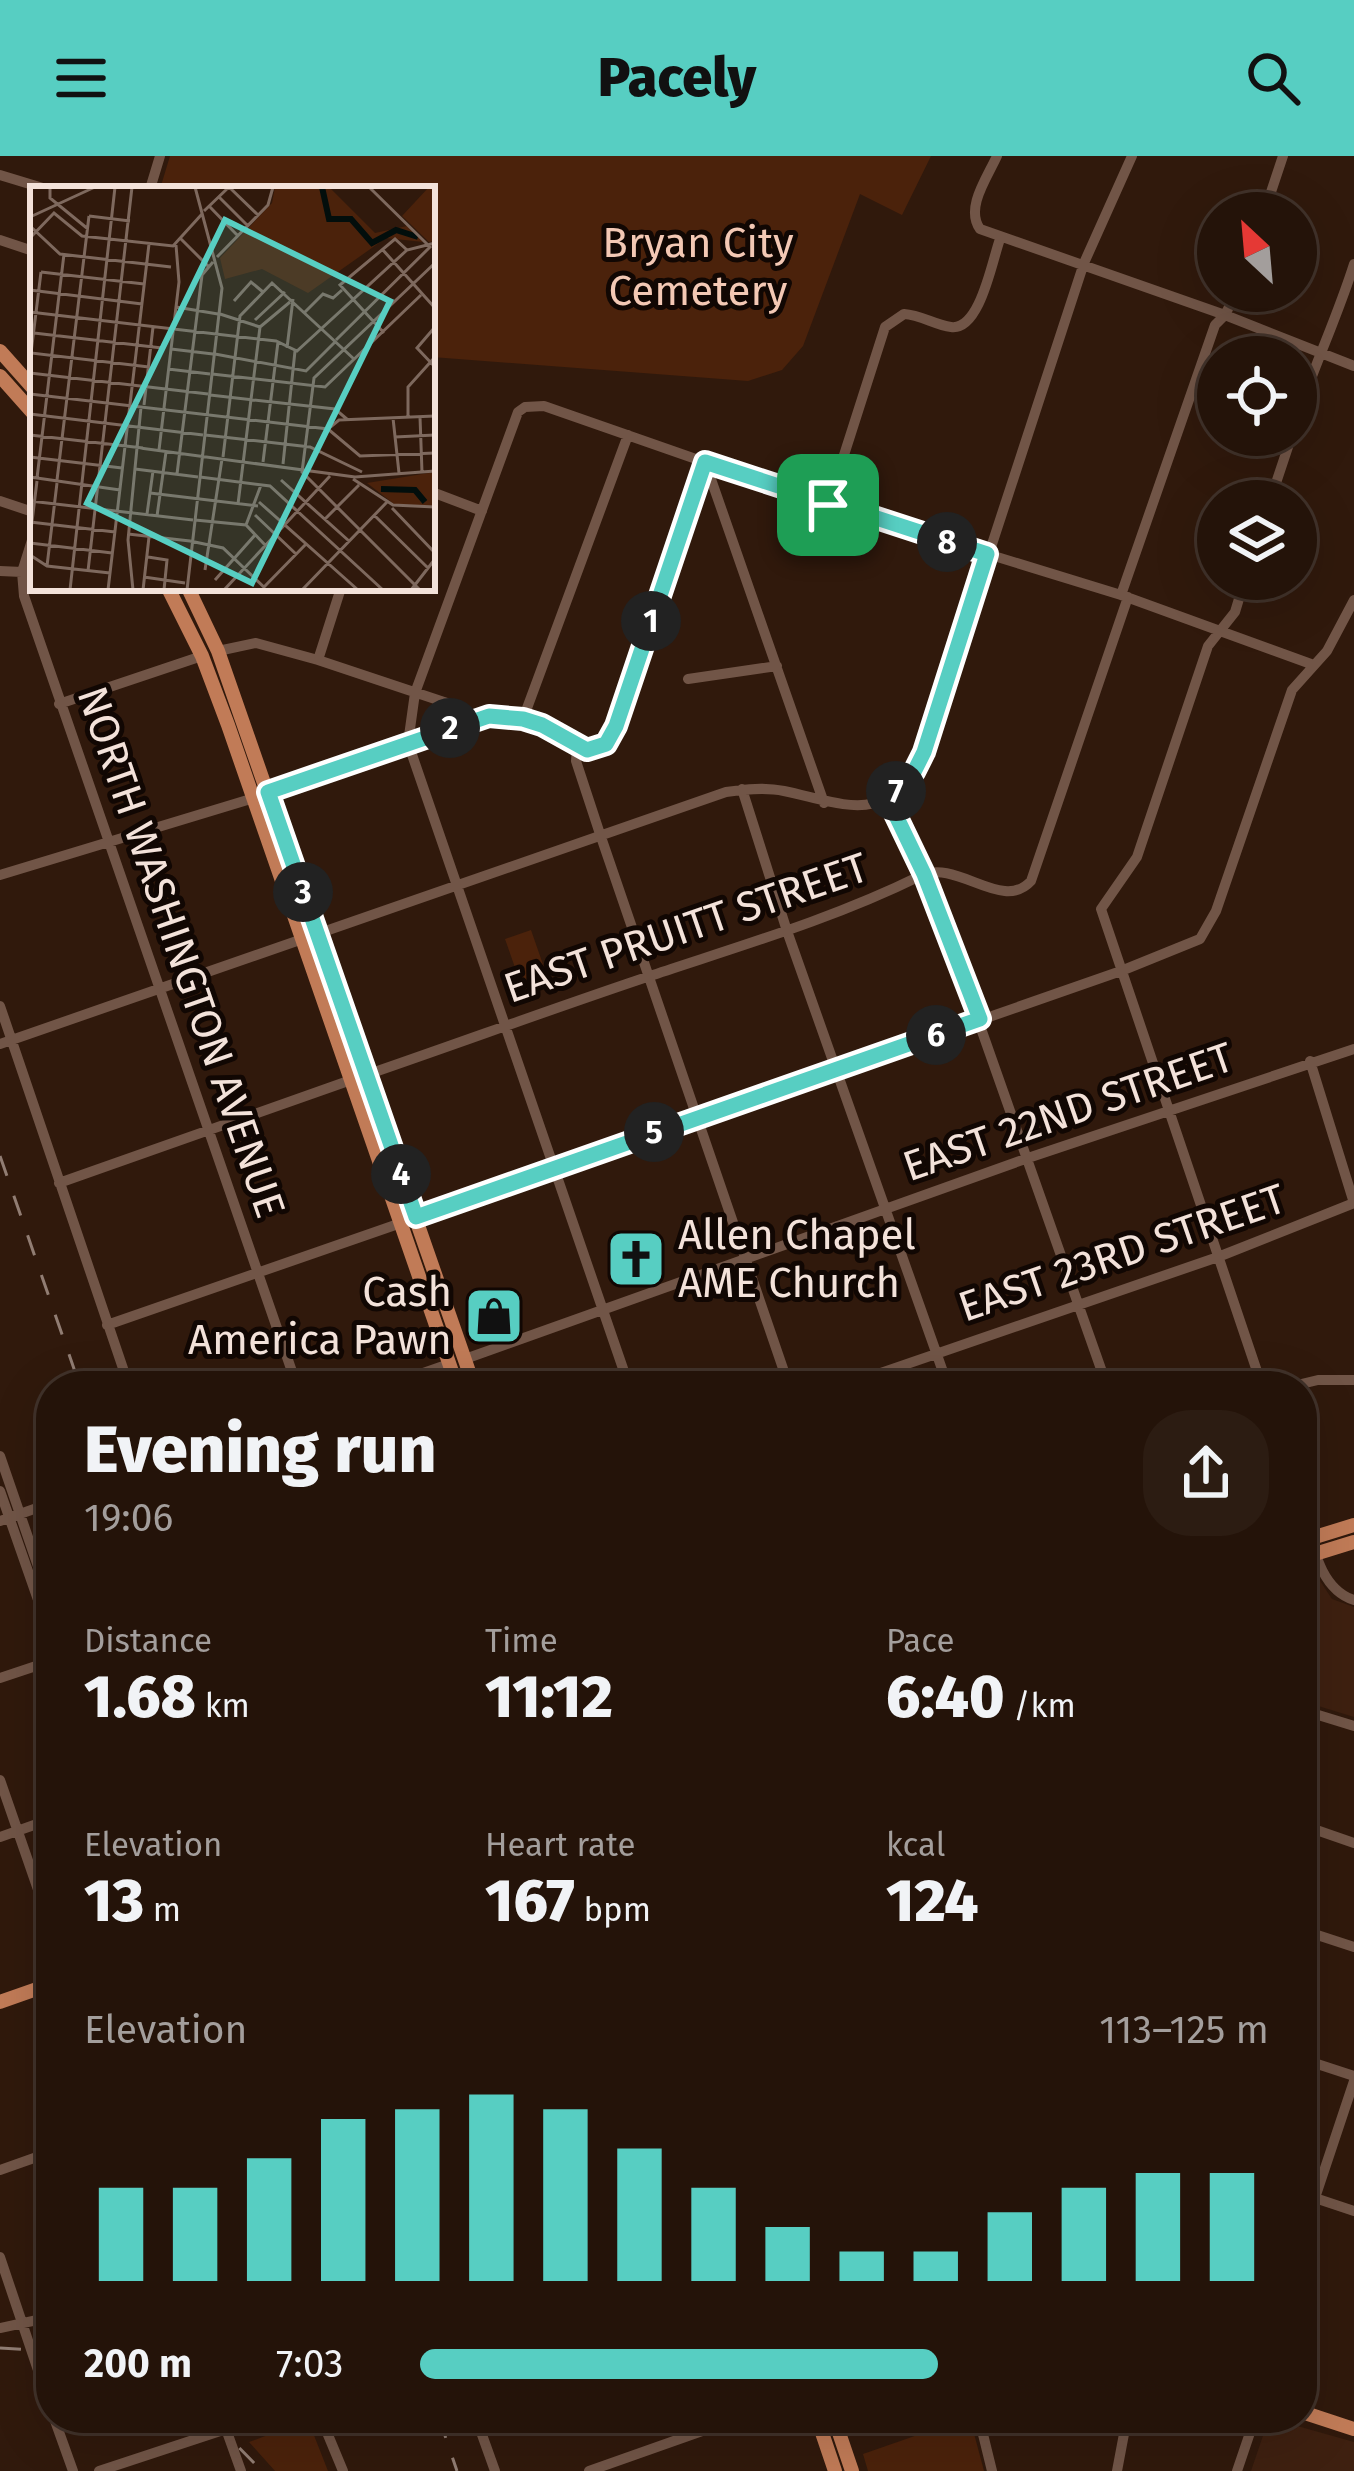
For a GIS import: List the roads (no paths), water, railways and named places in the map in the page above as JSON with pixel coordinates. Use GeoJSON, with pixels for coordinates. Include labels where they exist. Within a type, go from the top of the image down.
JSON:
{"type":"FeatureCollection","features":[{"type":"Feature","properties":{"kind":"main road"},"geometry":{"type":"LineString","coordinates":[[0,351],[30,385]]}},
{"type":"Feature","properties":{"kind":"main road"},"geometry":{"type":"LineString","coordinates":[[0,364],[30,398]]}},
{"type":"Feature","properties":{"kind":"main road"},"geometry":{"type":"LineString","coordinates":[[0,376],[6,392],[30,411]]}},
{"type":"Feature","properties":{"kind":"main road"},"geometry":{"type":"LineString","coordinates":[[170,591],[261,795]]}},
{"type":"Feature","properties":{"kind":"main road"},"geometry":{"type":"LineString","coordinates":[[189,591],[218,651],[261,795],[464,1371]]}},
{"type":"Feature","properties":{"kind":"main road"},"geometry":{"type":"LineString","coordinates":[[457,1361],[457,1371]]}},
{"type":"Feature","properties":{"kind":"main road"},"geometry":{"type":"LineString","coordinates":[[1317,1544],[1354,1525]]}},
{"type":"Feature","properties":{"kind":"main road"},"geometry":{"type":"LineString","coordinates":[[1317,1547],[1354,1542]]}},
{"type":"Feature","properties":{"kind":"main road"},"geometry":{"type":"LineString","coordinates":[[0,2002],[36,1989]]}},
{"type":"Feature","properties":{"kind":"main road"},"geometry":{"type":"LineString","coordinates":[[1317,2417],[1354,2428]]}},
{"type":"Feature","properties":{"kind":"main road"},"geometry":{"type":"LineString","coordinates":[[822,2433],[835,2471]]}},
{"type":"Feature","properties":{"kind":"main road"},"geometry":{"type":"LineString","coordinates":[[839,2433],[852,2471]]}},
{"type":"Feature","properties":{"kind":"street"},"geometry":{"type":"LineString","coordinates":[[151,186],[160,156]]}},
{"type":"Feature","properties":{"kind":"street"},"geometry":{"type":"LineString","coordinates":[[997,156],[973,210],[974,223],[1000,238],[1084,263],[1354,367]]}},
{"type":"Feature","properties":{"kind":"street"},"geometry":{"type":"LineString","coordinates":[[6,1042],[600,834],[742,790],[785,791],[847,808],[887,797],[914,772],[924,752],[1084,263],[1132,156]]}},
{"type":"Feature","properties":{"kind":"street"},"geometry":{"type":"LineString","coordinates":[[1271,192],[1283,156]]}},
{"type":"Feature","properties":{"kind":"street"},"geometry":{"type":"LineString","coordinates":[[0,175],[36,186]]}},
{"type":"Feature","properties":{"kind":"street"},"geometry":{"type":"LineString","coordinates":[[828,505],[889,321],[912,314],[955,328],[968,323],[1000,238]]}},
{"type":"Feature","properties":{"kind":"street"},"geometry":{"type":"LineString","coordinates":[[0,240],[30,250]]}},
{"type":"Feature","properties":{"kind":"street"},"geometry":{"type":"LineString","coordinates":[[1317,362],[1331,336],[1354,264]]}},
{"type":"Feature","properties":{"kind":"street"},"geometry":{"type":"LineString","coordinates":[[1124,596],[1216,325],[1226,312]]}},
{"type":"Feature","properties":{"kind":"street"},"geometry":{"type":"LineString","coordinates":[[624,1371],[408,743],[415,693],[514,418],[525,407],[544,406],[828,505],[1124,596],[1311,664]]}},
{"type":"Feature","properties":{"kind":"street"},"geometry":{"type":"LineString","coordinates":[[523,719],[628,435]]}},
{"type":"Feature","properties":{"kind":"street"},"geometry":{"type":"LineString","coordinates":[[705,462],[824,803]]}},
{"type":"Feature","properties":{"kind":"street"},"geometry":{"type":"LineString","coordinates":[[0,875],[261,795],[489,716],[523,719],[577,747],[598,749],[611,737],[705,462]]}},
{"type":"Feature","properties":{"kind":"street"},"geometry":{"type":"LineString","coordinates":[[435,493],[482,511]]}},
{"type":"Feature","properties":{"kind":"street"},"geometry":{"type":"LineString","coordinates":[[0,500],[30,511]]}},
{"type":"Feature","properties":{"kind":"street"},"geometry":{"type":"LineString","coordinates":[[0,571],[22,572],[30,547]]}},
{"type":"Feature","properties":{"kind":"street","name":"NORTH WASHINGTON AVENUE"},"geometry":{"type":"LineString","coordinates":[[22,572],[24,596],[59,704],[292,1371]]}},
{"type":"Feature","properties":{"kind":"street"},"geometry":{"type":"LineString","coordinates":[[318,660],[340,591]]}},
{"type":"Feature","properties":{"kind":"street","name":"EAST PRUITT STREET"},"geometry":{"type":"LineString","coordinates":[[59,1183],[787,931],[900,889],[924,874],[953,873],[1012,893],[1027,887],[1124,596]]}},
{"type":"Feature","properties":{"kind":"street"},"geometry":{"type":"LineString","coordinates":[[1238,600],[1208,646],[1137,857],[1101,910],[1257,1371]]}},
{"type":"Feature","properties":{"kind":"street"},"geometry":{"type":"LineString","coordinates":[[107,1325],[1189,946],[1205,933],[1292,690],[1337,637],[1354,600]]}},
{"type":"Feature","properties":{"kind":"street"},"geometry":{"type":"LineString","coordinates":[[218,651],[256,643],[318,660],[450,704],[468,722]]}},
{"type":"Feature","properties":{"kind":"street"},"geometry":{"type":"LineString","coordinates":[[59,704],[202,656]]}},
{"type":"Feature","properties":{"kind":"street"},"geometry":{"type":"LineString","coordinates":[[688,679],[777,666]]}},
{"type":"Feature","properties":{"kind":"street"},"geometry":{"type":"LineString","coordinates":[[577,747],[576,761],[600,834],[784,1371]]}},
{"type":"Feature","properties":{"kind":"street"},"geometry":{"type":"LineString","coordinates":[[742,790],[942,1371]]}},
{"type":"Feature","properties":{"kind":"street"},"geometry":{"type":"LineString","coordinates":[[887,797],[924,874],[980,1019],[1102,1371]]}},
{"type":"Feature","properties":{"kind":"street"},"geometry":{"type":"LineString","coordinates":[[0,1006],[6,1042],[124,1371]]}},
{"type":"Feature","properties":{"kind":"street","name":"EAST 22ND STREET"},"geometry":{"type":"LineString","coordinates":[[429,1371],[1028,1158],[1354,1049]]}},
{"type":"Feature","properties":{"kind":"street"},"geometry":{"type":"LineString","coordinates":[[1310,1061],[1354,1203]]}},
{"type":"Feature","properties":{"kind":"street","name":"EAST 23RD STREET"},"geometry":{"type":"LineString","coordinates":[[886,1371],[1217,1257],[1354,1203]]}},
{"type":"Feature","properties":{"kind":"street"},"geometry":{"type":"LineString","coordinates":[[1317,1380],[1354,1380]]}},
{"type":"Feature","properties":{"kind":"street"},"geometry":{"type":"LineString","coordinates":[[0,1456],[10,1517],[36,1572]]}},
{"type":"Feature","properties":{"kind":"street"},"geometry":{"type":"LineString","coordinates":[[0,1491],[36,1595]]}},
{"type":"Feature","properties":{"kind":"street"},"geometry":{"type":"LineString","coordinates":[[1317,1562],[1335,1590],[1354,1600]]}},
{"type":"Feature","properties":{"kind":"street"},"geometry":{"type":"LineString","coordinates":[[0,1678],[36,1670]]}},
{"type":"Feature","properties":{"kind":"street"},"geometry":{"type":"LineString","coordinates":[[1317,1715],[1354,1726]]}},
{"type":"Feature","properties":{"kind":"street"},"geometry":{"type":"LineString","coordinates":[[0,1780],[36,1884]]}},
{"type":"Feature","properties":{"kind":"street"},"geometry":{"type":"LineString","coordinates":[[0,1837],[36,1825]]}},
{"type":"Feature","properties":{"kind":"street"},"geometry":{"type":"LineString","coordinates":[[1317,1831],[1354,1843]]}},
{"type":"Feature","properties":{"kind":"street"},"geometry":{"type":"LineString","coordinates":[[1317,1935],[1354,1947]]}},
{"type":"Feature","properties":{"kind":"street"},"geometry":{"type":"LineString","coordinates":[[1317,2065],[1354,2079],[1317,2191]]}},
{"type":"Feature","properties":{"kind":"street"},"geometry":{"type":"LineString","coordinates":[[0,2170],[36,2157]]}},
{"type":"Feature","properties":{"kind":"street"},"geometry":{"type":"LineString","coordinates":[[1317,2177],[1321,2178]]}},
{"type":"Feature","properties":{"kind":"street"},"geometry":{"type":"LineString","coordinates":[[1317,2199],[1354,2211]]}},
{"type":"Feature","properties":{"kind":"street"},"geometry":{"type":"LineString","coordinates":[[0,2257],[36,2362]]}},
{"type":"Feature","properties":{"kind":"street"},"geometry":{"type":"LineString","coordinates":[[0,2328],[36,2322]]}},
{"type":"Feature","properties":{"kind":"street"},"geometry":{"type":"LineString","coordinates":[[59,2433],[73,2471]]}},
{"type":"Feature","properties":{"kind":"street"},"geometry":{"type":"LineString","coordinates":[[99,2471],[200,2433]]}},
{"type":"Feature","properties":{"kind":"street"},"geometry":{"type":"LineString","coordinates":[[227,2433],[241,2471]]}},
{"type":"Feature","properties":{"kind":"street"},"geometry":{"type":"LineString","coordinates":[[327,2433],[343,2471]]}},
{"type":"Feature","properties":{"kind":"street"},"geometry":{"type":"LineString","coordinates":[[481,2433],[495,2471]]}},
{"type":"Feature","properties":{"kind":"street"},"geometry":{"type":"LineString","coordinates":[[589,2471],[697,2433]]}},
{"type":"Feature","properties":{"kind":"street"},"geometry":{"type":"LineString","coordinates":[[983,2433],[992,2471]]}},
{"type":"Feature","properties":{"kind":"street"},"geometry":{"type":"LineString","coordinates":[[1117,2471],[1123,2433]]}},
{"type":"Feature","properties":{"kind":"street"},"geometry":{"type":"LineString","coordinates":[[1237,2471],[1250,2433]]}},
{"type":"Feature","properties":{"kind":"railway"},"geometry":{"type":"LineString","coordinates":[[0,1156],[75,1371]]}},
{"type":"Feature","properties":{"kind":"railway"},"geometry":{"type":"LineString","coordinates":[[0,2348],[36,2350]]}},
{"type":"Feature","properties":{"kind":"railway"},"geometry":{"type":"LineString","coordinates":[[225,2433],[262,2471]]}},
{"type":"Feature","properties":{"kind":"railway"},"geometry":{"type":"LineString","coordinates":[[444,2433],[457,2471]]}},
{"type":"Feature","properties":{"kind":"place","name":"Allen Chapel AME Church"},"geometry":{"type":"Point","coordinates":[636,1259]}},
{"type":"Feature","properties":{"kind":"place","name":"Cash America Pawn"},"geometry":{"type":"Point","coordinates":[494,1316]}},
{"type":"Feature","properties":{"kind":"park label","name":"Bryan City Cemetery"},"geometry":{"type":"Point","coordinates":[698,267]}}]}
